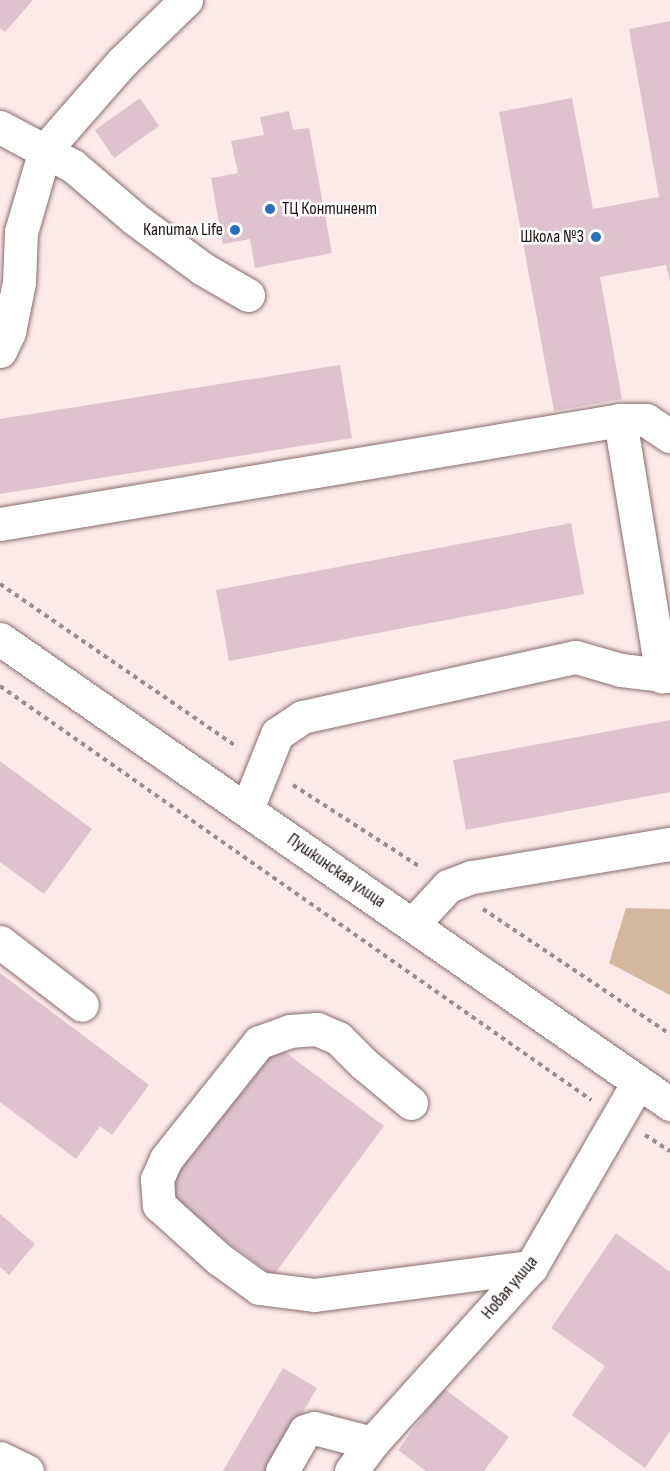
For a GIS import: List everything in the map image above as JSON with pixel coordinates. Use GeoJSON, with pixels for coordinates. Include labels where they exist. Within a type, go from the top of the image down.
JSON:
{"type":"FeatureCollection","features":[{"type":"Feature","properties":{"kind":"main road"},"geometry":{"type":"LineString","coordinates":[[0,351],[9,332],[19,282],[21,232],[45,150],[123,61],[186,0]]}},
{"type":"Feature","properties":{"kind":"main road"},"geometry":{"type":"LineString","coordinates":[[0,127],[73,166],[135,219],[203,269],[248,295]]}},
{"type":"Feature","properties":{"kind":"main road"},"geometry":{"type":"LineString","coordinates":[[247,809],[277,734],[302,717],[576,657],[621,670],[666,677],[620,420]]}},
{"type":"Feature","properties":{"kind":"main road"},"geometry":{"type":"LineString","coordinates":[[0,524],[620,420],[646,420],[670,435]]}},
{"type":"Feature","properties":{"kind":"main road","name":"Пушкинская улица"},"geometry":{"type":"LineString","coordinates":[[0,639],[413,924],[637,1084],[670,1104]]}},
{"type":"Feature","properties":{"kind":"main road"},"geometry":{"type":"LineString","coordinates":[[413,924],[448,886],[472,877],[670,844]]}},
{"type":"Feature","properties":{"kind":"main road"},"geometry":{"type":"LineString","coordinates":[[0,942],[82,1005]]}},
{"type":"Feature","properties":{"kind":"main road"},"geometry":{"type":"LineString","coordinates":[[411,1104],[338,1038],[317,1029],[290,1031],[259,1042],[166,1159],[157,1179],[159,1206],[219,1259],[259,1288],[314,1295],[531,1267]]}},
{"type":"Feature","properties":{"kind":"main road","name":"Новая улица"},"geometry":{"type":"LineString","coordinates":[[351,1471],[372,1443],[531,1267],[637,1084]]}},
{"type":"Feature","properties":{"kind":"main road"},"geometry":{"type":"LineString","coordinates":[[282,1471],[305,1431],[314,1428],[372,1443]]}},
{"type":"Feature","properties":{"kind":"main road"},"geometry":{"type":"LineString","coordinates":[[0,1458],[27,1471]]}},
{"type":"Feature","properties":{"kind":"path"},"geometry":{"type":"LineString","coordinates":[[0,584],[263,766],[670,1034]]}},
{"type":"Feature","properties":{"kind":"path"},"geometry":{"type":"LineString","coordinates":[[0,686],[616,1117],[670,1151]]}},
{"type":"Feature","properties":{"kind":"shaded area"},"geometry":{"type":"Polygon","coordinates":[[[626,908],[670,909],[670,995],[609,963],[626,908]]]}},
{"type":"Feature","properties":{"kind":"building"},"geometry":{"type":"Polygon","coordinates":[[[0,0],[33,0],[5,32],[0,28],[0,0]]]}},
{"type":"Feature","properties":{"kind":"building","name":"Школа №3"},"geometry":{"type":"Polygon","coordinates":[[[670,21],[670,282],[666,265],[600,277],[622,399],[554,411],[499,112],[572,98],[593,209],[659,197],[629,29],[670,21]]]}},
{"type":"Feature","properties":{"kind":"building"},"geometry":{"type":"Polygon","coordinates":[[[140,98],[159,126],[114,158],[95,130],[140,98]]]}},
{"type":"Feature","properties":{"kind":"building","name":"ТЦ Континент"},"geometry":{"type":"Polygon","coordinates":[[[289,111],[293,130],[309,128],[332,253],[255,268],[250,239],[223,244],[211,178],[238,173],[231,141],[264,135],[260,117],[289,111]]]}},
{"type":"Feature","properties":{"kind":"building"},"geometry":{"type":"Polygon","coordinates":[[[340,365],[352,438],[0,494],[0,419],[340,365]]]}},
{"type":"Feature","properties":{"kind":"building"},"geometry":{"type":"Polygon","coordinates":[[[571,523],[584,594],[229,661],[216,590],[571,523]]]}},
{"type":"Feature","properties":{"kind":"building"},"geometry":{"type":"Polygon","coordinates":[[[670,720],[670,792],[466,830],[453,760],[670,720]]]}},
{"type":"Feature","properties":{"kind":"building"},"geometry":{"type":"Polygon","coordinates":[[[0,761],[92,829],[44,894],[0,862],[0,761]]]}},
{"type":"Feature","properties":{"kind":"building"},"geometry":{"type":"Polygon","coordinates":[[[0,973],[149,1085],[112,1135],[100,1126],[76,1159],[0,1102],[0,973]]]}},
{"type":"Feature","properties":{"kind":"building"},"geometry":{"type":"Polygon","coordinates":[[[273,1043],[384,1126],[273,1276],[163,1194],[273,1043]]]}},
{"type":"Feature","properties":{"kind":"building"},"geometry":{"type":"Polygon","coordinates":[[[0,1214],[35,1244],[9,1275],[0,1267],[0,1214]]]}},
{"type":"Feature","properties":{"kind":"building"},"geometry":{"type":"Polygon","coordinates":[[[616,1233],[670,1272],[670,1431],[645,1468],[572,1415],[605,1366],[551,1328],[616,1233]]]}},
{"type":"Feature","properties":{"kind":"building"},"geometry":{"type":"Polygon","coordinates":[[[283,1368],[317,1388],[269,1471],[223,1471],[283,1368]]]}},
{"type":"Feature","properties":{"kind":"building"},"geometry":{"type":"Polygon","coordinates":[[[443,1388],[509,1437],[484,1471],[426,1471],[398,1450],[443,1388]]]}},
{"type":"Feature","properties":{"kind":"place","name":"ТЦ Континент"},"geometry":{"type":"Point","coordinates":[270,209]}},
{"type":"Feature","properties":{"kind":"place","name":"Капитал Life"},"geometry":{"type":"Point","coordinates":[235,230]}},
{"type":"Feature","properties":{"kind":"place","name":"Школа №3"},"geometry":{"type":"Point","coordinates":[596,237]}}]}
